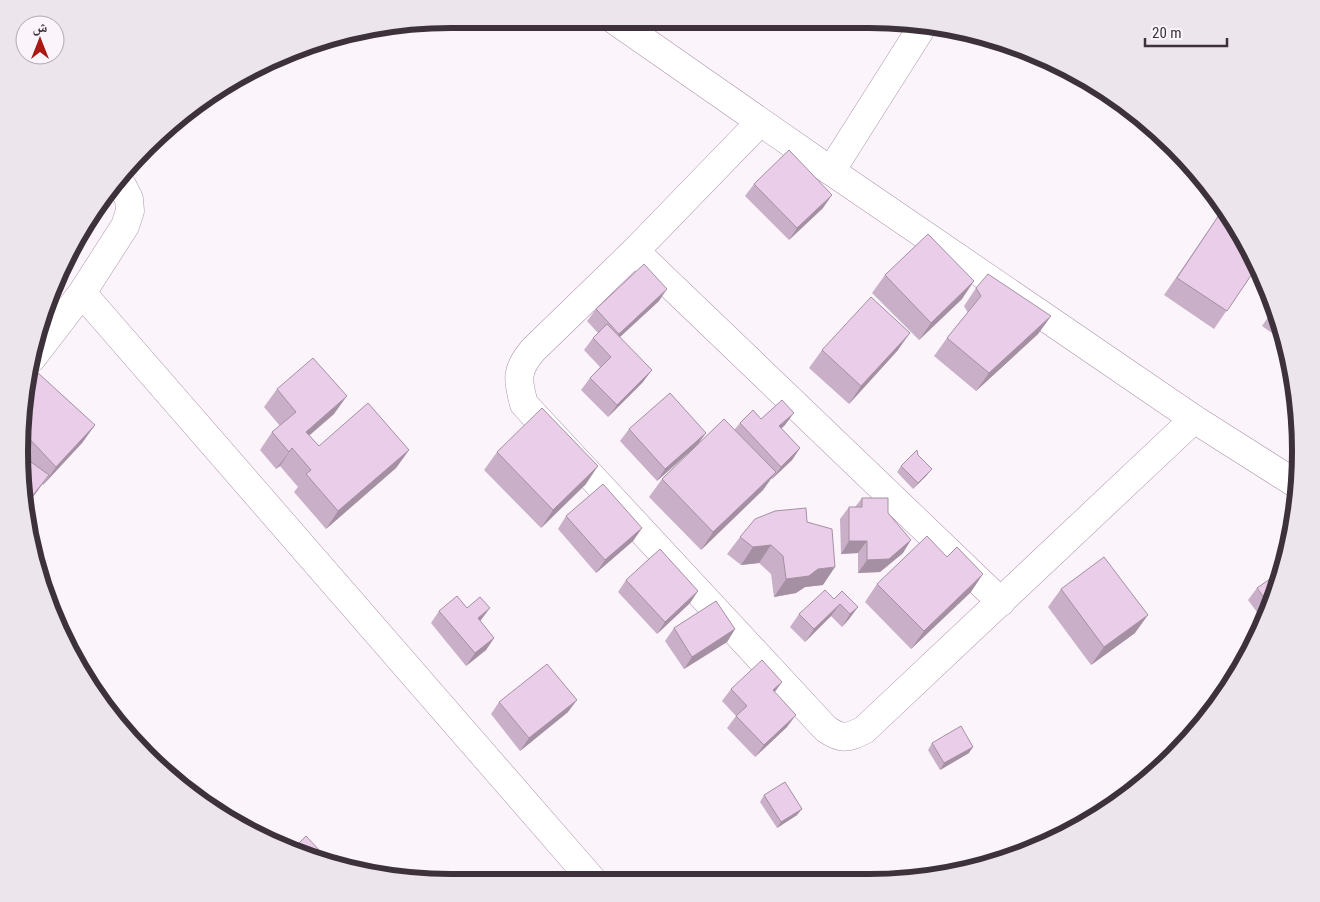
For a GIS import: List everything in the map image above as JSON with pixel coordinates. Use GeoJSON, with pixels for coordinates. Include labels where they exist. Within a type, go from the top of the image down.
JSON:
{"type":"FeatureCollection","features":[{"type":"Feature","properties":{"kind":"street"},"geometry":{"type":"LineString","coordinates":[[643,28],[760,122],[1194,419],[1292,481]]}},
{"type":"Feature","properties":{"kind":"street"},"geometry":{"type":"LineString","coordinates":[[831,171],[920,31]]}},
{"type":"Feature","properties":{"kind":"street"},"geometry":{"type":"LineString","coordinates":[[760,122],[635,251],[534,350],[523,363],[518,384],[524,404],[826,729],[838,737],[851,736],[864,730],[1194,419]]}},
{"type":"Feature","properties":{"kind":"street"},"geometry":{"type":"LineString","coordinates":[[41,347],[82,293],[125,226],[130,211],[129,199],[121,186]]}},
{"type":"Feature","properties":{"kind":"street"},"geometry":{"type":"LineString","coordinates":[[635,251],[1001,602]]}},
{"type":"Feature","properties":{"kind":"street"},"geometry":{"type":"LineString","coordinates":[[82,293],[587,874]]}},
{"type":"Feature","properties":{"kind":"building"},"geometry":{"type":"Polygon","coordinates":[[[789,150],[832,195],[797,228],[754,184],[789,150]]]}},
{"type":"Feature","properties":{"kind":"building"},"geometry":{"type":"Polygon","coordinates":[[[1220,214],[1236,239],[1253,273],[1227,311],[1177,278],[1220,214]]]}},
{"type":"Feature","properties":{"kind":"building"},"geometry":{"type":"Polygon","coordinates":[[[928,234],[974,281],[931,323],[885,275],[928,234]]]}},
{"type":"Feature","properties":{"kind":"building"},"geometry":{"type":"Polygon","coordinates":[[[644,264],[667,289],[619,334],[596,309],[644,264]]]}},
{"type":"Feature","properties":{"kind":"building"},"geometry":{"type":"Polygon","coordinates":[[[988,274],[1051,316],[989,373],[947,338],[981,296],[976,288],[988,274]]]}},
{"type":"Feature","properties":{"kind":"building"},"geometry":{"type":"Polygon","coordinates":[[[871,297],[910,333],[861,386],[822,350],[871,297]]]}},
{"type":"Feature","properties":{"kind":"building"},"geometry":{"type":"Polygon","coordinates":[[[607,324],[652,370],[617,405],[590,378],[611,357],[593,338],[607,324]]]}},
{"type":"Feature","properties":{"kind":"building"},"geometry":{"type":"Polygon","coordinates":[[[313,358],[347,396],[306,432],[319,446],[368,403],[409,450],[338,511],[306,474],[311,470],[292,448],[289,452],[272,432],[296,412],[277,389],[313,358]]]}},
{"type":"Feature","properties":{"kind":"building"},"geometry":{"type":"Polygon","coordinates":[[[37,372],[95,425],[56,467],[28,437],[28,423],[35,374],[37,372]]]}},
{"type":"Feature","properties":{"kind":"building"},"geometry":{"type":"Polygon","coordinates":[[[670,393],[706,433],[665,469],[629,429],[670,393]]]}},
{"type":"Feature","properties":{"kind":"building"},"geometry":{"type":"Polygon","coordinates":[[[782,400],[794,413],[779,426],[800,448],[781,467],[740,423],[753,410],[761,419],[782,400]]]}},
{"type":"Feature","properties":{"kind":"building"},"geometry":{"type":"Polygon","coordinates":[[[542,408],[598,466],[553,510],[497,452],[542,408]]]}},
{"type":"Feature","properties":{"kind":"building"},"geometry":{"type":"Polygon","coordinates":[[[724,419],[776,472],[713,532],[662,479],[724,419]]]}},
{"type":"Feature","properties":{"kind":"building"},"geometry":{"type":"Polygon","coordinates":[[[917,450],[918,455],[932,469],[918,483],[901,466],[917,450]]]}},
{"type":"Feature","properties":{"kind":"building"},"geometry":{"type":"Polygon","coordinates":[[[28,460],[49,475],[30,499],[28,460]]]}},
{"type":"Feature","properties":{"kind":"building"},"geometry":{"type":"Polygon","coordinates":[[[603,484],[642,528],[605,560],[566,516],[603,484]]]}},
{"type":"Feature","properties":{"kind":"building"},"geometry":{"type":"Polygon","coordinates":[[[862,498],[888,498],[888,513],[911,540],[889,559],[867,560],[867,541],[849,541],[849,507],[862,507],[862,498]]]}},
{"type":"Feature","properties":{"kind":"building"},"geometry":{"type":"Polygon","coordinates":[[[806,508],[807,522],[832,529],[835,567],[818,569],[809,576],[786,579],[783,556],[771,545],[753,547],[740,537],[755,519],[775,511],[806,508]]]}},
{"type":"Feature","properties":{"kind":"building"},"geometry":{"type":"Polygon","coordinates":[[[927,536],[947,557],[957,547],[983,574],[924,631],[877,584],[927,536]]]}},
{"type":"Feature","properties":{"kind":"building"},"geometry":{"type":"Polygon","coordinates":[[[660,549],[698,591],[665,622],[626,580],[660,549]]]}},
{"type":"Feature","properties":{"kind":"building"},"geometry":{"type":"Polygon","coordinates":[[[1104,557],[1148,615],[1104,647],[1061,589],[1104,557]]]}},
{"type":"Feature","properties":{"kind":"building"},"geometry":{"type":"Polygon","coordinates":[[[1273,577],[1265,599],[1257,588],[1273,577]]]}},
{"type":"Feature","properties":{"kind":"building"},"geometry":{"type":"Polygon","coordinates":[[[825,590],[834,599],[842,591],[858,607],[850,614],[840,604],[814,629],[799,614],[825,590]]]}},
{"type":"Feature","properties":{"kind":"building"},"geometry":{"type":"Polygon","coordinates":[[[457,596],[467,608],[480,597],[490,608],[478,618],[494,638],[475,653],[439,611],[457,596]]]}},
{"type":"Feature","properties":{"kind":"building"},"geometry":{"type":"Polygon","coordinates":[[[716,601],[735,629],[692,657],[674,628],[716,601]]]}},
{"type":"Feature","properties":{"kind":"building"},"geometry":{"type":"Polygon","coordinates":[[[762,660],[782,682],[773,690],[796,715],[764,745],[736,716],[747,706],[731,689],[762,660]]]}},
{"type":"Feature","properties":{"kind":"building"},"geometry":{"type":"Polygon","coordinates":[[[547,664],[577,700],[529,738],[499,702],[547,664]]]}},
{"type":"Feature","properties":{"kind":"building"},"geometry":{"type":"Polygon","coordinates":[[[961,726],[973,747],[944,763],[932,743],[961,726]]]}},
{"type":"Feature","properties":{"kind":"building"},"geometry":{"type":"Polygon","coordinates":[[[785,782],[802,809],[781,822],[764,795],[785,782]]]}},
{"type":"Feature","properties":{"kind":"building"},"geometry":{"type":"Polygon","coordinates":[[[306,836],[323,855],[315,852],[297,845],[306,836]]]}}]}
